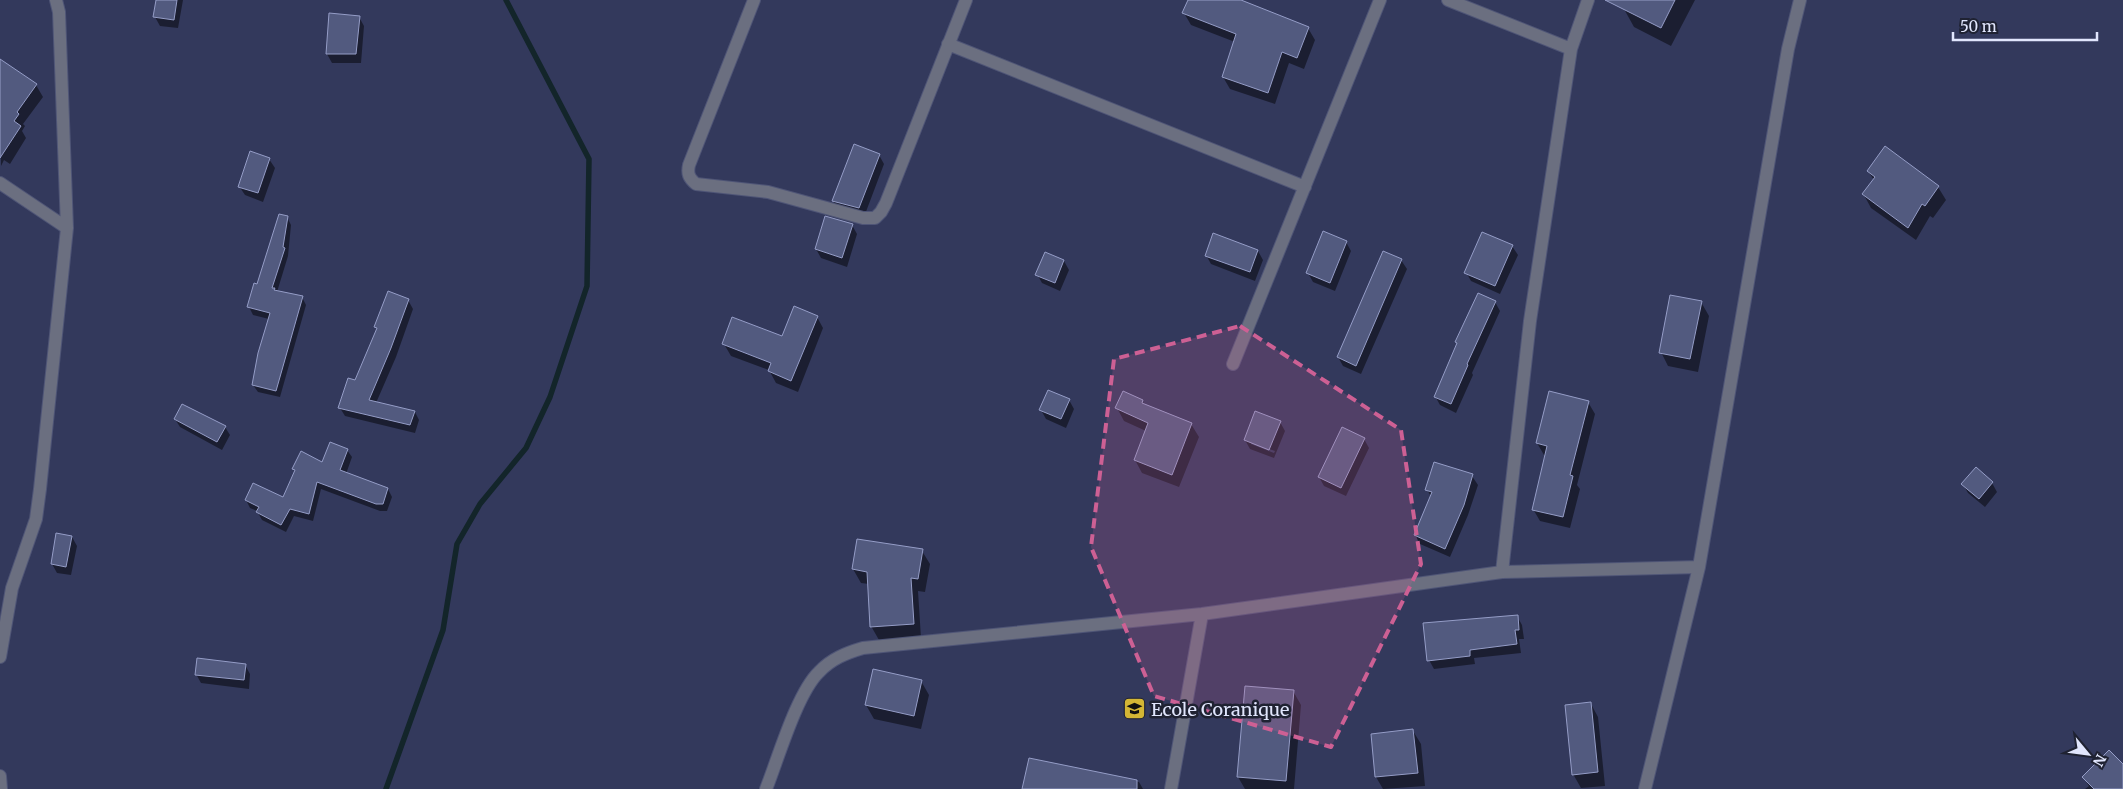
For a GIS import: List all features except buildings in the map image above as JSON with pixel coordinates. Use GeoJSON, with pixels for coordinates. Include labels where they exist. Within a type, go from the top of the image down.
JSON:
{"type":"FeatureCollection","features":[{"type":"Feature","properties":{"kind":"street"},"geometry":{"type":"LineString","coordinates":[[0,656],[12,588],[36,519],[67,228],[59,12],[56,0]]}},
{"type":"Feature","properties":{"kind":"street"},"geometry":{"type":"LineString","coordinates":[[754,0],[688,165],[690,179],[696,184],[768,192],[864,218],[875,218],[886,203],[966,0]]}},
{"type":"Feature","properties":{"kind":"street"},"geometry":{"type":"LineString","coordinates":[[1233,364],[1380,0]]}},
{"type":"Feature","properties":{"kind":"street"},"geometry":{"type":"LineString","coordinates":[[1448,0],[1571,49]]}},
{"type":"Feature","properties":{"kind":"street"},"geometry":{"type":"LineString","coordinates":[[1502,572],[1530,321],[1571,49],[1588,0]]}},
{"type":"Feature","properties":{"kind":"street"},"geometry":{"type":"LineString","coordinates":[[1645,789],[1698,567],[1788,49],[1800,0]]}},
{"type":"Feature","properties":{"kind":"street"},"geometry":{"type":"LineString","coordinates":[[948,44],[1305,187]]}},
{"type":"Feature","properties":{"kind":"street"},"geometry":{"type":"LineString","coordinates":[[0,183],[67,228]]}},
{"type":"Feature","properties":{"kind":"street"},"geometry":{"type":"LineString","coordinates":[[766,789],[803,694],[818,672],[840,656],[862,648],[1202,614],[1502,572],[1698,567]]}},
{"type":"Feature","properties":{"kind":"street"},"geometry":{"type":"LineString","coordinates":[[1172,789],[1202,614]]}},
{"type":"Feature","properties":{"kind":"street"},"geometry":{"type":"LineString","coordinates":[[0,776],[1,789]]}},
{"type":"Feature","properties":{"kind":"highlighted area"},"geometry":{"type":"Polygon","coordinates":[[[1240,326],[1401,430],[1421,564],[1331,747],[1154,696],[1091,547],[1114,359],[1240,326]]]}},
{"type":"Feature","properties":{"kind":"waterway"},"geometry":{"type":"LineString","coordinates":[[386,789],[443,630],[457,544],[480,504],[526,448],[550,397],[587,286],[589,159],[506,0]]}},
{"type":"Feature","properties":{"kind":"place","name":"Ecole Coranique"},"geometry":{"type":"Point","coordinates":[1135,709]}}]}
